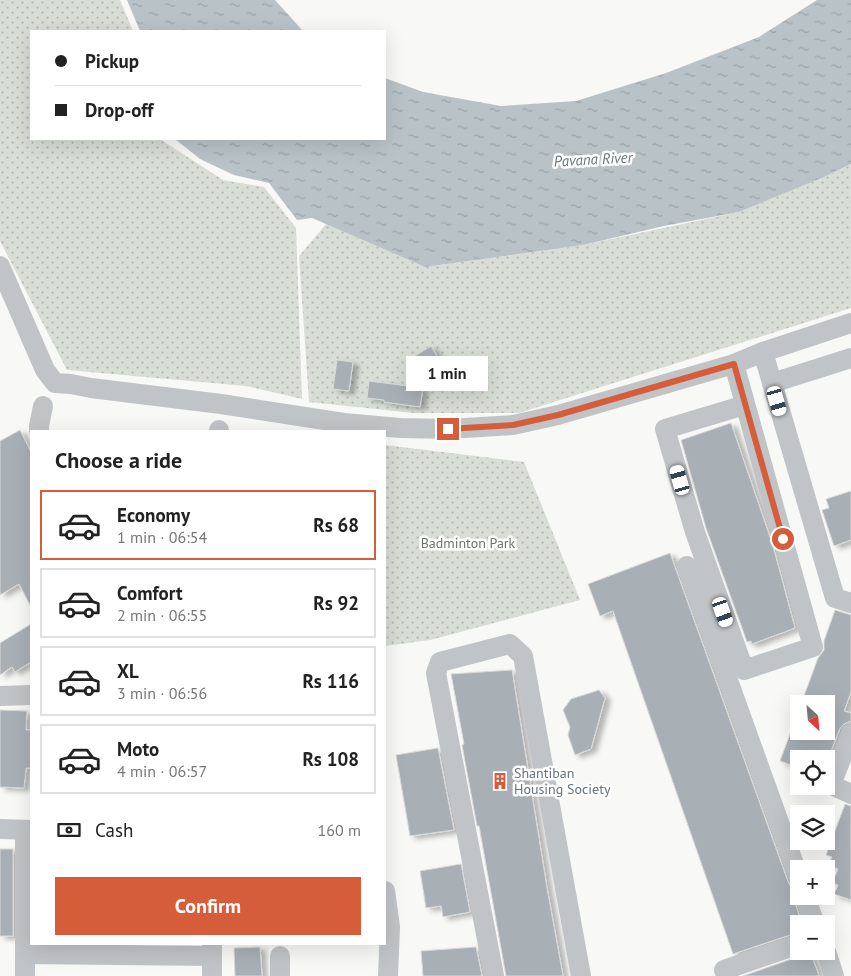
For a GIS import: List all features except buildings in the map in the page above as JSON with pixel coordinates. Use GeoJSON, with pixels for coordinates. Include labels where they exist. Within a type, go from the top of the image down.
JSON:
{"type":"FeatureCollection","features":[{"type":"Feature","properties":{"kind":"street"},"geometry":{"type":"LineString","coordinates":[[0,266],[45,370],[55,384],[71,384],[221,404],[344,423],[400,428],[448,429],[513,425],[558,415],[734,364],[763,352],[851,323]]}},
{"type":"Feature","properties":{"kind":"street"},"geometry":{"type":"LineString","coordinates":[[763,352],[835,598],[851,603]]}},
{"type":"Feature","properties":{"kind":"street"},"geometry":{"type":"LineString","coordinates":[[772,383],[851,358]]}},
{"type":"Feature","properties":{"kind":"street"},"geometry":{"type":"LineString","coordinates":[[734,364],[813,646],[744,670],[695,532],[665,429],[745,405]]}},
{"type":"Feature","properties":{"kind":"street"},"geometry":{"type":"LineString","coordinates":[[39,430],[43,406]]}},
{"type":"Feature","properties":{"kind":"street"},"geometry":{"type":"LineString","coordinates":[[687,566],[793,860]]}},
{"type":"Feature","properties":{"kind":"street"},"geometry":{"type":"LineString","coordinates":[[494,976],[436,673],[440,662],[510,644],[523,656],[581,976]]}},
{"type":"Feature","properties":{"kind":"street"},"geometry":{"type":"LineString","coordinates":[[0,696],[30,695]]}},
{"type":"Feature","properties":{"kind":"street"},"geometry":{"type":"LineString","coordinates":[[851,733],[831,785],[851,794]]}},
{"type":"Feature","properties":{"kind":"street"},"geometry":{"type":"LineString","coordinates":[[0,829],[28,830],[25,976]]}},
{"type":"Feature","properties":{"kind":"street"},"geometry":{"type":"LineString","coordinates":[[386,898],[390,927],[388,976]]}},
{"type":"Feature","properties":{"kind":"street"},"geometry":{"type":"LineString","coordinates":[[724,970],[790,947]]}},
{"type":"Feature","properties":{"kind":"street"},"geometry":{"type":"LineString","coordinates":[[25,954],[212,950],[212,976]]}},
{"type":"Feature","properties":{"kind":"street"},"geometry":{"type":"LineString","coordinates":[[280,956],[280,976]]}},
{"type":"Feature","properties":{"kind":"street"},"geometry":{"type":"LineString","coordinates":[[829,960],[834,976]]}},
{"type":"Feature","properties":{"kind":"green space"},"geometry":{"type":"Polygon","coordinates":[[[0,0],[120,0],[133,30],[30,30],[30,140],[162,140],[223,180],[264,187],[296,228],[302,399],[246,386],[67,370],[0,241],[0,0]]]}},
{"type":"Feature","properties":{"kind":"green space"},"geometry":{"type":"Polygon","coordinates":[[[851,164],[851,308],[519,413],[414,413],[309,402],[299,256],[326,224],[425,267],[583,245],[739,212],[851,164]]]}},
{"type":"Feature","properties":{"kind":"green space","name":"Badminton Park"},"geometry":{"type":"Polygon","coordinates":[[[386,445],[524,462],[580,600],[430,640],[386,646],[386,445]]]}},
{"type":"Feature","properties":{"kind":"water"},"geometry":{"type":"Polygon","coordinates":[[[127,0],[275,0],[302,30],[140,30],[127,0]]]}},
{"type":"Feature","properties":{"kind":"water","name":"Pavana River"},"geometry":{"type":"Polygon","coordinates":[[[817,0],[851,0],[851,164],[739,212],[664,226],[583,245],[425,267],[312,218],[297,220],[269,183],[234,175],[200,159],[176,140],[386,140],[386,78],[423,92],[501,106],[576,101],[666,73],[759,37],[817,0]]]}},
{"type":"Feature","properties":{"kind":"place","name":"Shantiban Housing Society"},"geometry":{"type":"Point","coordinates":[500,781]}},
{"type":"Feature","properties":{"kind":"route"},"geometry":{"type":"LineString","coordinates":[[448,429],[513,425],[558,415],[734,364],[783,539]]}}]}
